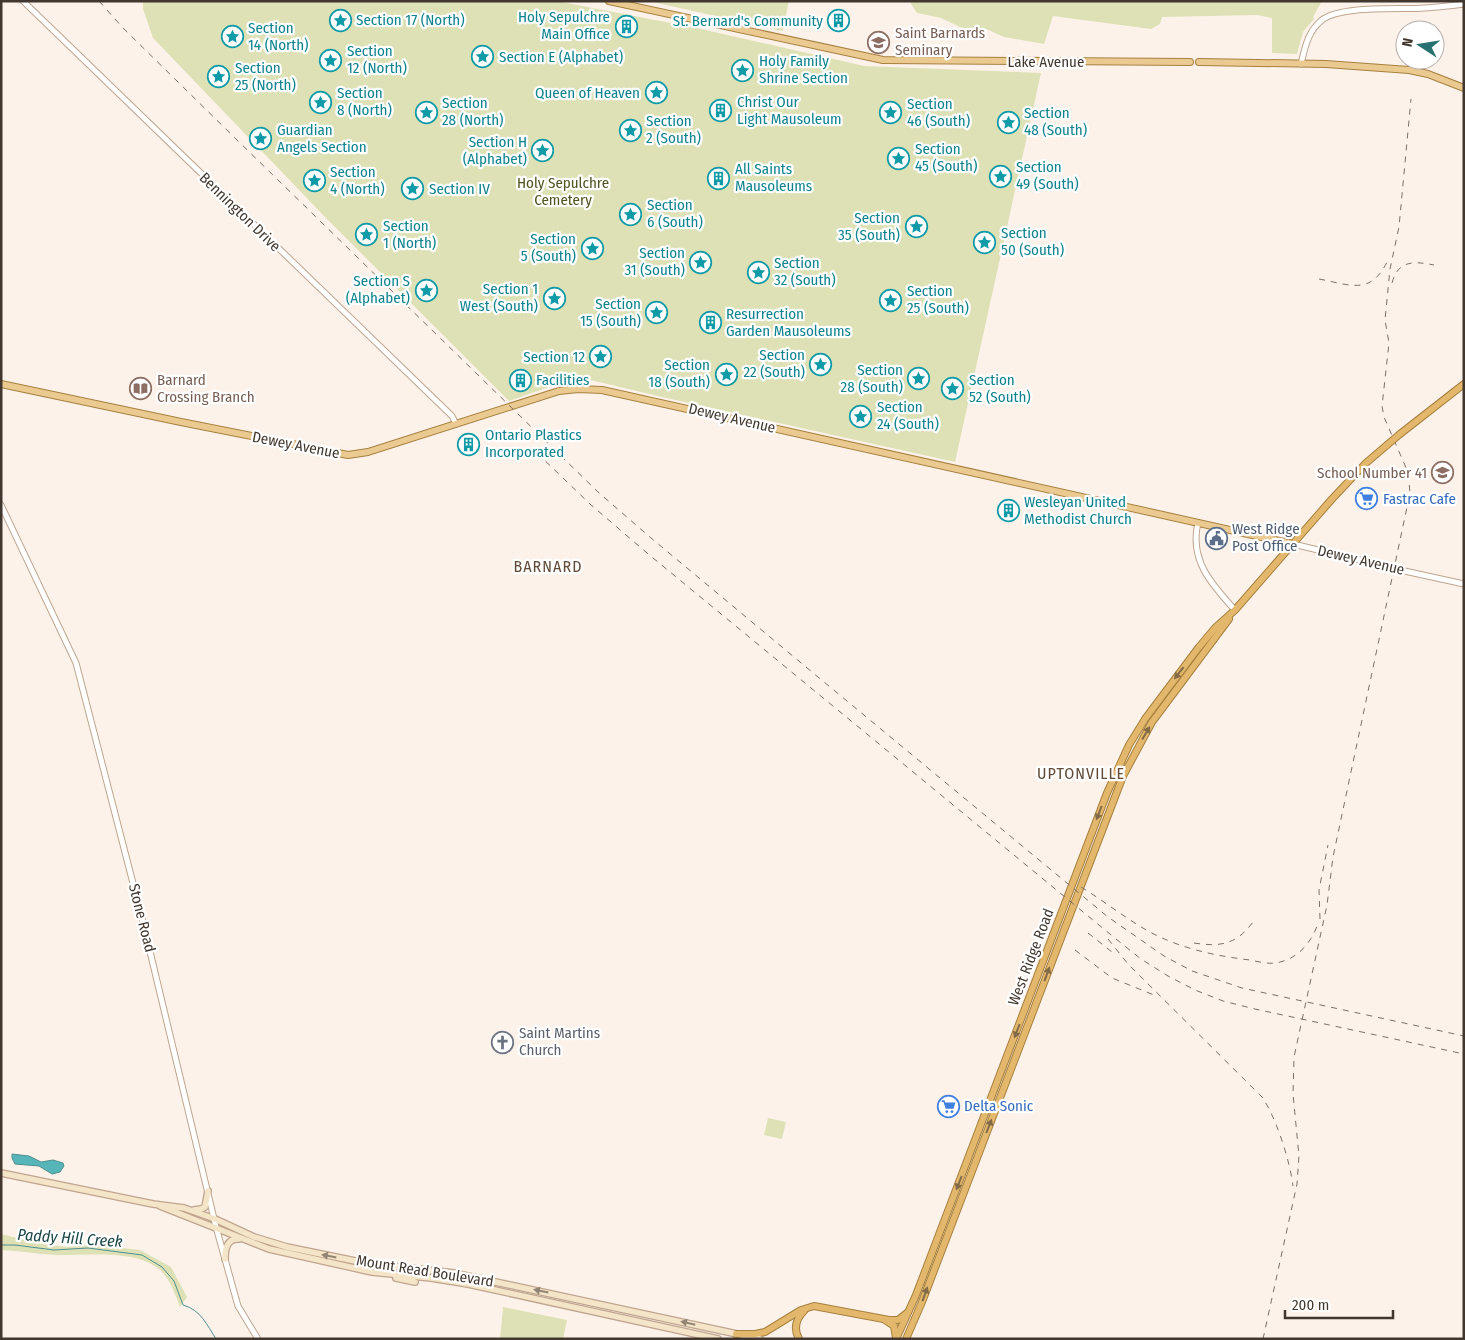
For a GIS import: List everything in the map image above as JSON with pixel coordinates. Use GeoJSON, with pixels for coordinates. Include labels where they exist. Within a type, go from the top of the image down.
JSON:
{"type":"FeatureCollection","features":[{"type":"Feature","properties":{"kind":"highway","name":"West Ridge Road"},"geometry":{"type":"LineString","coordinates":[[906,1339],[1123,776],[1152,722],[1235,610],[1362,468],[1386,445],[1464,384]]}},
{"type":"Feature","properties":{"kind":"highway","name":"West Ridge Road"},"geometry":{"type":"LineString","coordinates":[[896,1339],[911,1308],[1116,773],[1129,745],[1168,687],[1215,628],[1235,610]]}},
{"type":"Feature","properties":{"kind":"highway"},"geometry":{"type":"LineString","coordinates":[[736,1334],[763,1333],[809,1307],[819,1306],[884,1320],[899,1319],[911,1308]]}},
{"type":"Feature","properties":{"kind":"highway"},"geometry":{"type":"LineString","coordinates":[[799,1339],[796,1322],[801,1313],[809,1307]]}},
{"type":"Feature","properties":{"kind":"highway"},"geometry":{"type":"LineString","coordinates":[[884,1320],[894,1326],[896,1339]]}},
{"type":"Feature","properties":{"kind":"highway"},"geometry":{"type":"LineString","coordinates":[[912,1339],[913,1323]]}},
{"type":"Feature","properties":{"kind":"main road","name":"Lake Avenue"},"geometry":{"type":"LineString","coordinates":[[609,1],[883,60],[1190,62]]}},
{"type":"Feature","properties":{"kind":"main road"},"geometry":{"type":"LineString","coordinates":[[1199,62],[1346,65],[1415,71],[1464,88]]}},
{"type":"Feature","properties":{"kind":"main road","name":"Dewey Avenue"},"geometry":{"type":"LineString","coordinates":[[1,384],[342,455],[368,452],[559,391],[578,389],[608,391],[1293,544]]}},
{"type":"Feature","properties":{"kind":"main road","name":"Mount Read Boulevard"},"geometry":{"type":"LineString","coordinates":[[1,1172],[153,1204],[188,1209],[254,1237],[286,1248],[365,1263],[454,1273],[760,1339]]}},
{"type":"Feature","properties":{"kind":"main road"},"geometry":{"type":"LineString","coordinates":[[188,1209],[201,1209],[205,1207],[208,1191]]}},
{"type":"Feature","properties":{"kind":"main road","name":"Mount Read Boulevard"},"geometry":{"type":"LineString","coordinates":[[153,1204],[216,1227],[269,1250],[372,1272],[468,1284],[718,1339]]}},
{"type":"Feature","properties":{"kind":"main road"},"geometry":{"type":"LineString","coordinates":[[225,1258],[225,1249],[230,1241],[234,1239],[244,1240]]}},
{"type":"Feature","properties":{"kind":"main road"},"geometry":{"type":"LineString","coordinates":[[372,1272],[415,1282]]}},
{"type":"Feature","properties":{"kind":"street","name":"Bennington Drive"},"geometry":{"type":"LineString","coordinates":[[22,1],[307,275],[451,416],[456,424]]}},
{"type":"Feature","properties":{"kind":"street"},"geometry":{"type":"LineString","coordinates":[[1301,64],[1306,41],[1310,33],[1322,20],[1331,14],[1345,11],[1426,8],[1464,4]]}},
{"type":"Feature","properties":{"kind":"street","name":"Stone Road"},"geometry":{"type":"LineString","coordinates":[[1,505],[74,657],[141,914],[216,1227],[238,1306],[258,1339]]}},
{"type":"Feature","properties":{"kind":"street"},"geometry":{"type":"LineString","coordinates":[[1198,523],[1196,531],[1198,558],[1218,591],[1235,610]]}},
{"type":"Feature","properties":{"kind":"street","name":"Dewey Avenue"},"geometry":{"type":"LineString","coordinates":[[1293,544],[1464,584]]}},
{"type":"Feature","properties":{"kind":"green space","name":"Holy Sepulchre Cemetery"},"geometry":{"type":"Polygon","coordinates":[[[143,1],[557,1],[701,29],[864,66],[1041,73],[955,462],[578,377],[509,401],[325,217],[153,38],[143,9],[143,1]]]}},
{"type":"Feature","properties":{"kind":"green space"},"geometry":{"type":"Polygon","coordinates":[[[648,1],[789,1],[783,31],[648,1]]]}},
{"type":"Feature","properties":{"kind":"green space"},"geometry":{"type":"Polygon","coordinates":[[[911,1],[1322,1],[1313,17],[1314,19],[1303,32],[1297,54],[1272,53],[1272,18],[1257,15],[1162,17],[1160,24],[1151,29],[1053,16],[1044,44],[1004,37],[986,29],[964,29],[941,18],[917,13],[911,1]]]}},
{"type":"Feature","properties":{"kind":"green space"},"geometry":{"type":"Polygon","coordinates":[[[768,1118],[786,1122],[782,1139],[764,1135],[768,1118]]]}},
{"type":"Feature","properties":{"kind":"green space"},"geometry":{"type":"Polygon","coordinates":[[[1,1234],[36,1243],[66,1247],[97,1245],[140,1250],[171,1267],[187,1297],[180,1307],[167,1278],[150,1263],[124,1256],[55,1255],[1,1250],[1,1234]]]}},
{"type":"Feature","properties":{"kind":"green space"},"geometry":{"type":"Polygon","coordinates":[[[503,1307],[567,1320],[563,1339],[500,1339],[503,1307]]]}},
{"type":"Feature","properties":{"kind":"water"},"geometry":{"type":"Polygon","coordinates":[[[12,1154],[29,1156],[41,1162],[53,1160],[63,1163],[64,1166],[60,1172],[52,1174],[39,1166],[15,1164],[12,1154]]]}},
{"type":"Feature","properties":{"kind":"waterway","name":"Paddy Hill Creek"},"geometry":{"type":"LineString","coordinates":[[1,1245],[54,1250],[88,1248],[142,1255],[162,1267],[174,1281],[183,1305],[199,1314],[216,1339]]}},
{"type":"Feature","properties":{"kind":"railway"},"geometry":{"type":"LineString","coordinates":[[99,1],[123,28],[598,492],[1108,917],[1164,956],[1192,971],[1242,988],[1464,1036]]}},
{"type":"Feature","properties":{"kind":"railway"},"geometry":{"type":"LineString","coordinates":[[1263,1339],[1297,1184],[1299,1156],[1293,1094],[1294,1057],[1327,905],[1333,857],[1410,493],[1407,470],[1384,417],[1382,406],[1389,343],[1385,320],[1390,269],[1399,227],[1411,99]]}},
{"type":"Feature","properties":{"kind":"railway"},"geometry":{"type":"LineString","coordinates":[[1319,279],[1350,285],[1367,283],[1375,279],[1388,260]]}},
{"type":"Feature","properties":{"kind":"railway"},"geometry":{"type":"LineString","coordinates":[[1392,283],[1398,270],[1403,266],[1414,263],[1434,265]]}},
{"type":"Feature","properties":{"kind":"railway"},"geometry":{"type":"LineString","coordinates":[[537,453],[590,504],[647,553],[1141,959],[1195,990],[1223,1001],[1464,1054]]}},
{"type":"Feature","properties":{"kind":"railway"},"geometry":{"type":"LineString","coordinates":[[1320,919],[1319,890],[1328,845]]}},
{"type":"Feature","properties":{"kind":"railway"},"geometry":{"type":"LineString","coordinates":[[1081,887],[1139,926],[1172,942],[1211,954],[1265,963],[1280,962],[1293,957],[1309,942],[1318,923]]}},
{"type":"Feature","properties":{"kind":"railway"},"geometry":{"type":"LineString","coordinates":[[1194,943],[1212,945],[1227,943],[1240,936],[1253,922]]}},
{"type":"Feature","properties":{"kind":"railway"},"geometry":{"type":"LineString","coordinates":[[1088,933],[1112,952]]}},
{"type":"Feature","properties":{"kind":"railway"},"geometry":{"type":"LineString","coordinates":[[1108,939],[1128,964],[1262,1097],[1282,1140],[1293,1186]]}},
{"type":"Feature","properties":{"kind":"railway"},"geometry":{"type":"LineString","coordinates":[[1075,950],[1112,978],[1154,995]]}},
{"type":"Feature","properties":{"kind":"place","name":"Section 17 (North)"},"geometry":{"type":"Point","coordinates":[340,20]}},
{"type":"Feature","properties":{"kind":"place","name":"St. Bernard's Community"},"geometry":{"type":"Point","coordinates":[839,21]}},
{"type":"Feature","properties":{"kind":"place","name":"Holy Sepulchre Main Office"},"geometry":{"type":"Point","coordinates":[626,26]}},
{"type":"Feature","properties":{"kind":"place","name":"Section 14 (North)"},"geometry":{"type":"Point","coordinates":[232,37]}},
{"type":"Feature","properties":{"kind":"place","name":"Saint Barnards Seminary"},"geometry":{"type":"Point","coordinates":[879,42]}},
{"type":"Feature","properties":{"kind":"place","name":"Section E (Alphabet)"},"geometry":{"type":"Point","coordinates":[483,57]}},
{"type":"Feature","properties":{"kind":"place","name":"Section 12 (North)"},"geometry":{"type":"Point","coordinates":[331,60]}},
{"type":"Feature","properties":{"kind":"place","name":"Holy Family Shrine Section"},"geometry":{"type":"Point","coordinates":[743,70]}},
{"type":"Feature","properties":{"kind":"place","name":"Section 25 (North)"},"geometry":{"type":"Point","coordinates":[219,77]}},
{"type":"Feature","properties":{"kind":"place","name":"Queen of Heaven"},"geometry":{"type":"Point","coordinates":[656,93]}},
{"type":"Feature","properties":{"kind":"place","name":"Section 8 (North)"},"geometry":{"type":"Point","coordinates":[321,102]}},
{"type":"Feature","properties":{"kind":"place","name":"Christ Our Light Mausoleum"},"geometry":{"type":"Point","coordinates":[721,111]}},
{"type":"Feature","properties":{"kind":"place","name":"Section 28 (North)"},"geometry":{"type":"Point","coordinates":[426,112]}},
{"type":"Feature","properties":{"kind":"place","name":"Section 46 (South)"},"geometry":{"type":"Point","coordinates":[891,113]}},
{"type":"Feature","properties":{"kind":"place","name":"Section 48 (South)"},"geometry":{"type":"Point","coordinates":[1008,122]}},
{"type":"Feature","properties":{"kind":"place","name":"Section 2 (South)"},"geometry":{"type":"Point","coordinates":[630,130]}},
{"type":"Feature","properties":{"kind":"place","name":"Guardian Angels Section"},"geometry":{"type":"Point","coordinates":[261,139]}},
{"type":"Feature","properties":{"kind":"place","name":"Section H (Alphabet)"},"geometry":{"type":"Point","coordinates":[543,151]}},
{"type":"Feature","properties":{"kind":"place","name":"Section 45 (South)"},"geometry":{"type":"Point","coordinates":[899,158]}},
{"type":"Feature","properties":{"kind":"place","name":"Section 49 (South)"},"geometry":{"type":"Point","coordinates":[1000,176]}},
{"type":"Feature","properties":{"kind":"place","name":"All Saints Mausoleums"},"geometry":{"type":"Point","coordinates":[719,178]}},
{"type":"Feature","properties":{"kind":"place","name":"Section 4 (North)"},"geometry":{"type":"Point","coordinates":[314,181]}},
{"type":"Feature","properties":{"kind":"place","name":"Section IV"},"geometry":{"type":"Point","coordinates":[413,189]}},
{"type":"Feature","properties":{"kind":"place","name":"Section 6 (South)"},"geometry":{"type":"Point","coordinates":[631,214]}},
{"type":"Feature","properties":{"kind":"place","name":"Section 35 (South)"},"geometry":{"type":"Point","coordinates":[916,227]}},
{"type":"Feature","properties":{"kind":"place","name":"Section 1 (North)"},"geometry":{"type":"Point","coordinates":[367,235]}},
{"type":"Feature","properties":{"kind":"place","name":"Section 50 (South)"},"geometry":{"type":"Point","coordinates":[985,242]}},
{"type":"Feature","properties":{"kind":"place","name":"Section 5 (South)"},"geometry":{"type":"Point","coordinates":[592,248]}},
{"type":"Feature","properties":{"kind":"place","name":"Section 31 (South)"},"geometry":{"type":"Point","coordinates":[701,262]}},
{"type":"Feature","properties":{"kind":"place","name":"Section 32 (South)"},"geometry":{"type":"Point","coordinates":[758,272]}},
{"type":"Feature","properties":{"kind":"place","name":"Section S (Alphabet)"},"geometry":{"type":"Point","coordinates":[426,290]}},
{"type":"Feature","properties":{"kind":"place","name":"Section 1 West (South)"},"geometry":{"type":"Point","coordinates":[554,298]}},
{"type":"Feature","properties":{"kind":"place","name":"Section 25 (South)"},"geometry":{"type":"Point","coordinates":[891,300]}},
{"type":"Feature","properties":{"kind":"place","name":"Section 15 (South)"},"geometry":{"type":"Point","coordinates":[657,313]}},
{"type":"Feature","properties":{"kind":"place","name":"Resurrection Garden Mausoleums"},"geometry":{"type":"Point","coordinates":[710,323]}},
{"type":"Feature","properties":{"kind":"place","name":"Section 12"},"geometry":{"type":"Point","coordinates":[601,357]}},
{"type":"Feature","properties":{"kind":"place","name":"Section 22 (South)"},"geometry":{"type":"Point","coordinates":[821,364]}},
{"type":"Feature","properties":{"kind":"place","name":"Section 18 (South)"},"geometry":{"type":"Point","coordinates":[726,374]}},
{"type":"Feature","properties":{"kind":"place","name":"Section 28 (South)"},"geometry":{"type":"Point","coordinates":[919,379]}},
{"type":"Feature","properties":{"kind":"place","name":"Facilities"},"geometry":{"type":"Point","coordinates":[520,380]}},
{"type":"Feature","properties":{"kind":"place","name":"Barnard Crossing Branch"},"geometry":{"type":"Point","coordinates":[141,389]}},
{"type":"Feature","properties":{"kind":"place","name":"Section 52 (South)"},"geometry":{"type":"Point","coordinates":[953,389]}},
{"type":"Feature","properties":{"kind":"place","name":"Section 24 (South)"},"geometry":{"type":"Point","coordinates":[861,416]}},
{"type":"Feature","properties":{"kind":"place","name":"Ontario Plastics Incorporated"},"geometry":{"type":"Point","coordinates":[469,444]}},
{"type":"Feature","properties":{"kind":"place","name":"School Number 41"},"geometry":{"type":"Point","coordinates":[1443,473]}},
{"type":"Feature","properties":{"kind":"place","name":"Fastrac Cafe"},"geometry":{"type":"Point","coordinates":[1367,499]}},
{"type":"Feature","properties":{"kind":"place","name":"Wesleyan United Methodist Church"},"geometry":{"type":"Point","coordinates":[1008,511]}},
{"type":"Feature","properties":{"kind":"place","name":"West Ridge Post Office"},"geometry":{"type":"Point","coordinates":[1216,538]}},
{"type":"Feature","properties":{"kind":"place","name":"Saint Martins Church"},"geometry":{"type":"Point","coordinates":[503,1042]}},
{"type":"Feature","properties":{"kind":"place","name":"Delta Sonic"},"geometry":{"type":"Point","coordinates":[948,1106]}},
{"type":"Feature","properties":{"kind":"district","name":"BARNARD"},"geometry":{"type":"Point","coordinates":[548,566]}},
{"type":"Feature","properties":{"kind":"district","name":"UPTONVILLE"},"geometry":{"type":"Point","coordinates":[1081,773]}}]}
